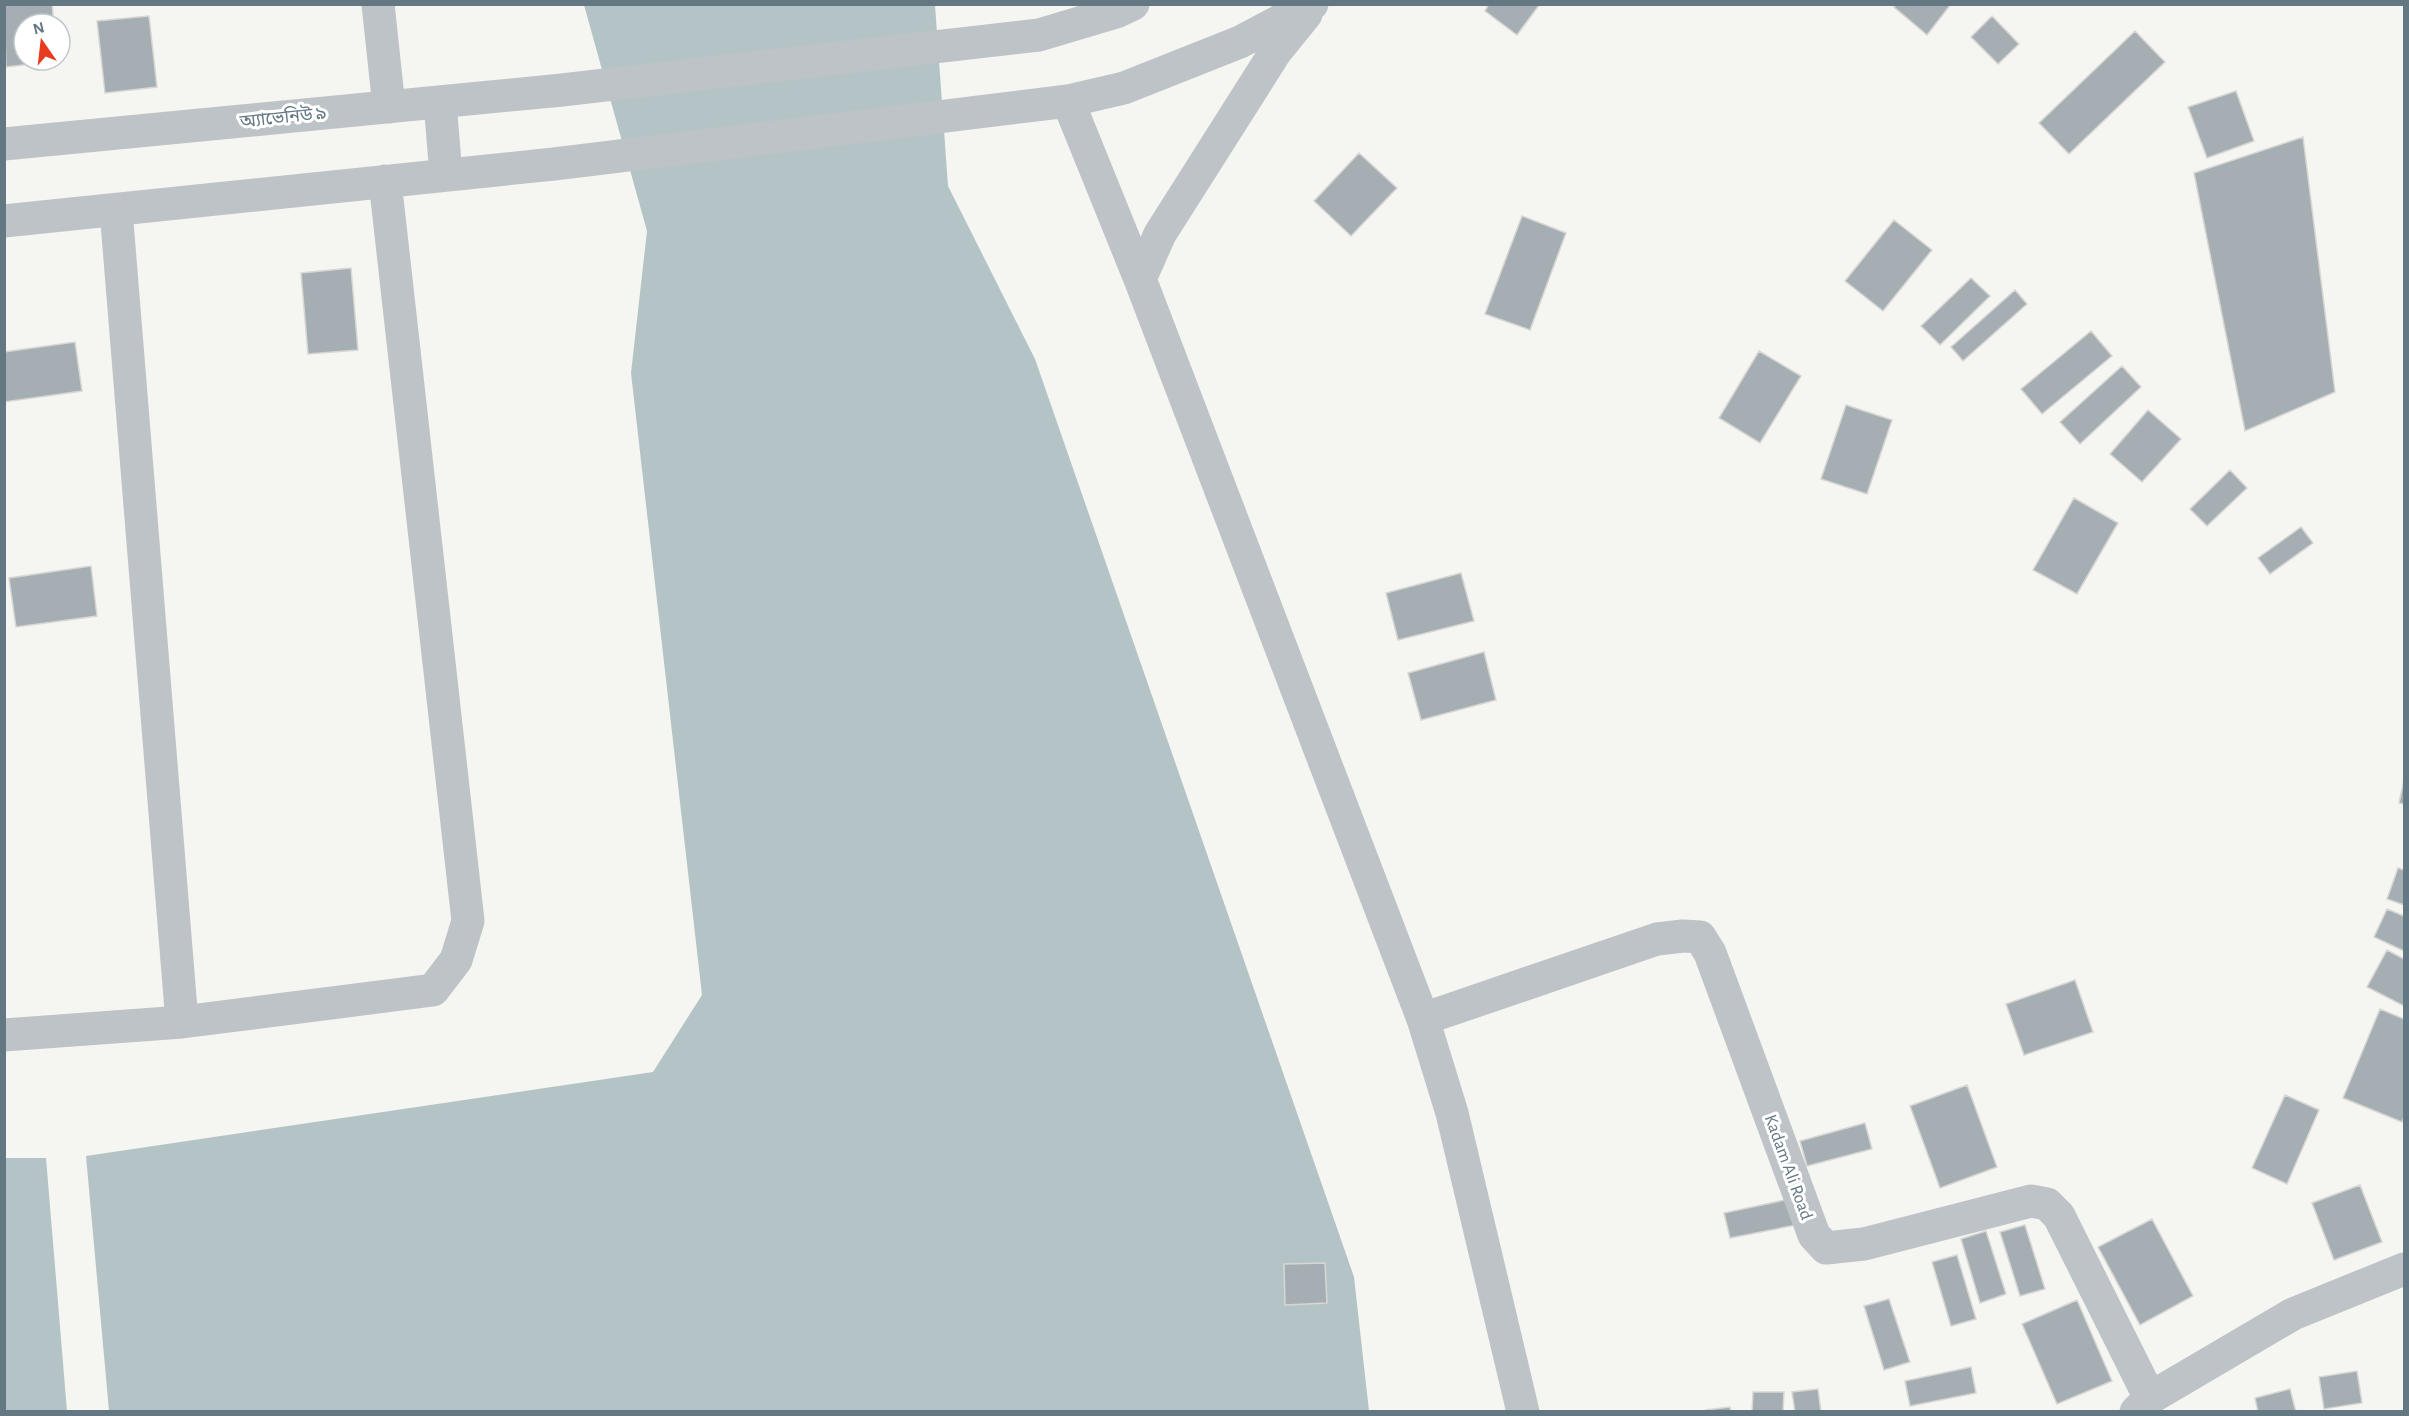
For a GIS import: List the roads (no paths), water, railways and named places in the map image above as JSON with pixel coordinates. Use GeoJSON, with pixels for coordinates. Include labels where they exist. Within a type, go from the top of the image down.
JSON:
{"type":"FeatureCollection","features":[{"type":"Feature","properties":{"kind":"street"},"geometry":{"type":"LineString","coordinates":[[378,4],[389,106]]}},
{"type":"Feature","properties":{"kind":"street","name":"অ্যাভেনিউ ৯"},"geometry":{"type":"LineString","coordinates":[[4,144],[562,90],[1039,35],[1116,12],[1132,4]]}},
{"type":"Feature","properties":{"kind":"street"},"geometry":{"type":"LineString","coordinates":[[4,221],[554,164],[1068,101],[1125,88],[1230,47],[1313,4]]}},
{"type":"Feature","properties":{"kind":"street"},"geometry":{"type":"LineString","coordinates":[[1140,279],[1160,234],[1276,51],[1313,4]]}},
{"type":"Feature","properties":{"kind":"street"},"geometry":{"type":"LineString","coordinates":[[1068,101],[1140,279],[1423,1019],[1452,1113],[1523,1412]]}},
{"type":"Feature","properties":{"kind":"street"},"geometry":{"type":"LineString","coordinates":[[440,102],[446,175]]}},
{"type":"Feature","properties":{"kind":"street"},"geometry":{"type":"LineString","coordinates":[[4,1035],[182,1022],[433,990],[456,960],[468,921],[385,181]]}},
{"type":"Feature","properties":{"kind":"street"},"geometry":{"type":"LineString","coordinates":[[116,210],[182,1022]]}},
{"type":"Feature","properties":{"kind":"street","name":"Kadam Ali Road"},"geometry":{"type":"LineString","coordinates":[[1423,1019],[1657,939],[1700,937],[1710,952],[1814,1235],[1826,1248],[1864,1244],[2031,1201],[2047,1204],[2059,1216],[2143,1405]]}},
{"type":"Feature","properties":{"kind":"street"},"geometry":{"type":"LineString","coordinates":[[2143,1405],[2294,1314],[2404,1269]]}}]}
